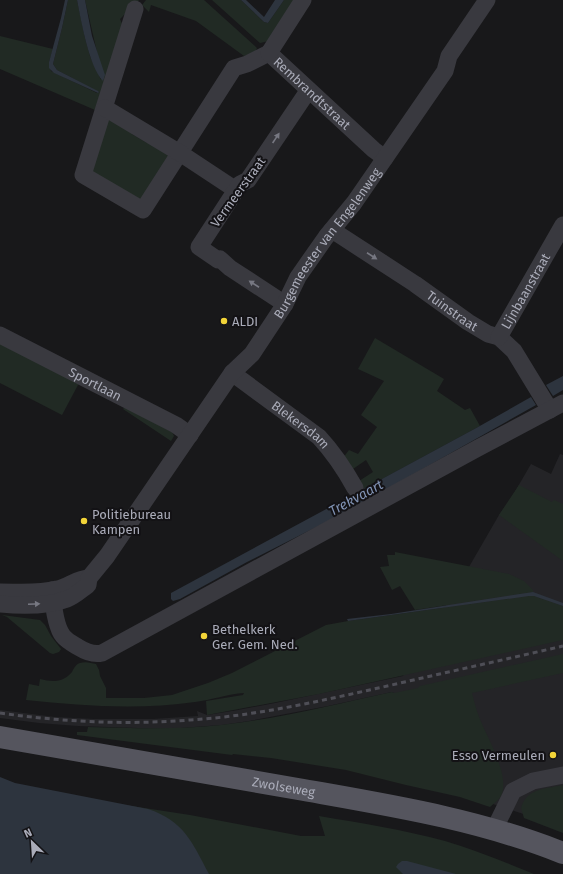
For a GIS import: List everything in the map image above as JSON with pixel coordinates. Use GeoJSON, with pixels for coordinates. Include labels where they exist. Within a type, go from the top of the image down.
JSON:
{"type":"FeatureCollection","features":[{"type":"Feature","properties":{"kind":"main road","name":"Zwolseweg"},"geometry":{"type":"LineString","coordinates":[[0,737],[421,811],[494,830],[537,843],[563,853]]}},
{"type":"Feature","properties":{"kind":"street","name":"Rembrandtstraat"},"geometry":{"type":"LineString","coordinates":[[303,0],[269,53],[374,150],[385,158]]}},
{"type":"Feature","properties":{"kind":"street","name":"Burgemeester van Engelenweg"},"geometry":{"type":"LineString","coordinates":[[53,597],[64,587],[82,578],[89,578],[108,556],[232,373],[252,354],[280,301],[326,237],[354,203],[445,71],[449,56],[487,0]]}},
{"type":"Feature","properties":{"kind":"street"},"geometry":{"type":"LineString","coordinates":[[135,9],[83,175],[143,210],[234,68],[247,64],[269,53]]}},
{"type":"Feature","properties":{"kind":"street","name":"Vermeerstraat"},"geometry":{"type":"LineString","coordinates":[[280,301],[230,268],[220,259],[218,260],[199,247],[240,184],[248,180],[308,90]]}},
{"type":"Feature","properties":{"kind":"street"},"geometry":{"type":"LineString","coordinates":[[105,108],[180,153],[236,190]]}},
{"type":"Feature","properties":{"kind":"street","name":"Tuinstraat"},"geometry":{"type":"LineString","coordinates":[[332,230],[415,284],[468,322],[488,334],[499,337],[514,351],[556,407]]}},
{"type":"Feature","properties":{"kind":"street","name":"Lijnbaanstraat"},"geometry":{"type":"LineString","coordinates":[[499,337],[561,233]]}},
{"type":"Feature","properties":{"kind":"street","name":"Sportlaan"},"geometry":{"type":"LineString","coordinates":[[0,335],[176,425],[190,434]]}},
{"type":"Feature","properties":{"kind":"street","name":"Blekersdam"},"geometry":{"type":"LineString","coordinates":[[232,373],[319,437],[347,473],[355,488]]}},
{"type":"Feature","properties":{"kind":"street"},"geometry":{"type":"LineString","coordinates":[[53,597],[60,630],[64,638],[84,651],[96,654],[102,653],[556,407]]}},
{"type":"Feature","properties":{"kind":"street"},"geometry":{"type":"LineString","coordinates":[[0,592],[39,592],[53,597]]}},
{"type":"Feature","properties":{"kind":"street"},"geometry":{"type":"LineString","coordinates":[[0,604],[16,605],[53,597]]}},
{"type":"Feature","properties":{"kind":"street"},"geometry":{"type":"LineString","coordinates":[[494,830],[513,791],[533,781],[563,775]]}},
{"type":"Feature","properties":{"kind":"shaded area"},"geometry":{"type":"Polygon","coordinates":[[[68,0],[77,0],[90,56],[101,80],[97,52],[85,0],[139,0],[120,19],[125,31],[95,110],[0,69],[0,36],[53,49],[49,62],[51,71],[97,93],[99,92],[57,70],[53,64],[68,0]]]}},
{"type":"Feature","properties":{"kind":"shaded area"},"geometry":{"type":"Polygon","coordinates":[[[146,0],[204,0],[257,48],[255,53],[244,56],[196,21],[151,5],[149,12],[142,5],[146,0]]]}},
{"type":"Feature","properties":{"kind":"shaded area"},"geometry":{"type":"Polygon","coordinates":[[[212,0],[241,0],[264,22],[268,23],[284,0],[297,0],[269,41],[260,43],[212,0]]]}},
{"type":"Feature","properties":{"kind":"shaded area"},"geometry":{"type":"Polygon","coordinates":[[[109,118],[131,128],[132,134],[147,143],[152,142],[171,153],[144,201],[90,172],[109,118]]]}},
{"type":"Feature","properties":{"kind":"shaded area"},"geometry":{"type":"Polygon","coordinates":[[[375,338],[444,379],[437,391],[465,410],[470,408],[480,426],[360,491],[356,483],[373,472],[366,460],[350,471],[343,458],[349,450],[358,454],[377,427],[361,415],[384,381],[358,369],[375,338]]]}},
{"type":"Feature","properties":{"kind":"shaded area"},"geometry":{"type":"Polygon","coordinates":[[[0,343],[79,383],[62,415],[0,383],[0,343]]]}},
{"type":"Feature","properties":{"kind":"shaded area"},"geometry":{"type":"Polygon","coordinates":[[[125,407],[172,432],[174,436],[171,441],[123,409],[125,407]]]}},
{"type":"Feature","properties":{"kind":"shaded area"},"geometry":{"type":"Polygon","coordinates":[[[560,454],[563,455],[563,829],[536,818],[462,794],[392,692],[249,721],[222,725],[167,729],[78,726],[0,718],[0,710],[55,717],[94,719],[153,719],[198,716],[197,711],[207,715],[238,710],[403,676],[531,464],[551,474],[560,454]]]}},
{"type":"Feature","properties":{"kind":"shaded area"},"geometry":{"type":"Polygon","coordinates":[[[519,485],[552,502],[554,500],[563,504],[563,561],[499,515],[519,485]]]}},
{"type":"Feature","properties":{"kind":"shaded area"},"geometry":{"type":"Polygon","coordinates":[[[395,552],[509,574],[524,581],[533,590],[533,592],[415,610],[400,586],[392,590],[380,567],[389,566],[387,555],[395,555],[395,552]]]}},
{"type":"Feature","properties":{"kind":"shaded area"},"geometry":{"type":"Polygon","coordinates":[[[534,596],[563,606],[563,640],[319,694],[207,715],[206,701],[243,695],[244,693],[195,702],[153,706],[110,706],[26,700],[29,684],[39,686],[40,679],[49,681],[61,680],[69,676],[77,664],[82,662],[96,664],[106,688],[106,698],[144,698],[172,695],[232,673],[326,625],[534,596]]]}},
{"type":"Feature","properties":{"kind":"shaded area"},"geometry":{"type":"Polygon","coordinates":[[[2,615],[40,620],[61,649],[59,652],[53,654],[50,653],[7,617],[2,615]]]}},
{"type":"Feature","properties":{"kind":"shaded area"},"geometry":{"type":"Polygon","coordinates":[[[563,654],[563,673],[472,693],[479,717],[502,772],[503,790],[501,795],[490,807],[460,797],[346,770],[271,758],[232,755],[77,735],[77,732],[87,732],[88,727],[188,728],[264,719],[392,692],[394,693],[418,688],[420,686],[563,654]]]}},
{"type":"Feature","properties":{"kind":"shaded area"},"geometry":{"type":"Polygon","coordinates":[[[0,778],[9,783],[99,801],[190,815],[301,836],[325,836],[319,816],[367,824],[414,833],[445,841],[479,852],[534,874],[0,874],[0,778]]]}},
{"type":"Feature","properties":{"kind":"shaded area"},"geometry":{"type":"Polygon","coordinates":[[[563,785],[563,833],[524,818],[521,808],[524,801],[532,793],[538,790],[563,785]]]}},
{"type":"Feature","properties":{"kind":"water"},"geometry":{"type":"Polygon","coordinates":[[[65,0],[68,0],[53,64],[57,70],[98,91],[98,93],[54,73],[49,68],[49,62],[65,0]]]}},
{"type":"Feature","properties":{"kind":"water"},"geometry":{"type":"Polygon","coordinates":[[[77,0],[85,0],[92,36],[105,75],[103,81],[98,74],[90,54],[83,31],[77,0]]]}},
{"type":"Feature","properties":{"kind":"water"},"geometry":{"type":"Polygon","coordinates":[[[241,0],[246,0],[264,17],[275,0],[284,0],[268,23],[264,22],[241,0]]]}},
{"type":"Feature","properties":{"kind":"water"},"geometry":{"type":"Polygon","coordinates":[[[563,376],[563,390],[553,396],[546,385],[563,376]]]}},
{"type":"Feature","properties":{"kind":"water","name":"Trekvaart"},"geometry":{"type":"Polygon","coordinates":[[[531,397],[536,405],[348,511],[247,562],[180,599],[173,601],[171,599],[171,593],[531,397]]]}},
{"type":"Feature","properties":{"kind":"water"},"geometry":{"type":"Polygon","coordinates":[[[533,592],[563,603],[563,606],[534,596],[529,596],[348,621],[347,619],[391,614],[533,592]]]}},
{"type":"Feature","properties":{"kind":"water"},"geometry":{"type":"Polygon","coordinates":[[[0,777],[15,783],[148,809],[160,814],[179,826],[186,834],[209,874],[0,874],[0,777]]]}},
{"type":"Feature","properties":{"kind":"water"},"geometry":{"type":"Polygon","coordinates":[[[402,861],[456,874],[403,874],[396,867],[402,861]]]}},
{"type":"Feature","properties":{"kind":"railway"},"geometry":{"type":"LineString","coordinates":[[0,713],[47,719],[95,722],[166,722],[214,718],[335,698],[563,646]]}},
{"type":"Feature","properties":{"kind":"place","name":"ALDI"},"geometry":{"type":"Point","coordinates":[224,321]}},
{"type":"Feature","properties":{"kind":"place","name":"Politiebureau Kampen"},"geometry":{"type":"Point","coordinates":[84,521]}},
{"type":"Feature","properties":{"kind":"place","name":"Bethelkerk Ger. Gem. Ned."},"geometry":{"type":"Point","coordinates":[204,636]}},
{"type":"Feature","properties":{"kind":"place","name":"Esso Vermeulen"},"geometry":{"type":"Point","coordinates":[553,755]}}]}
